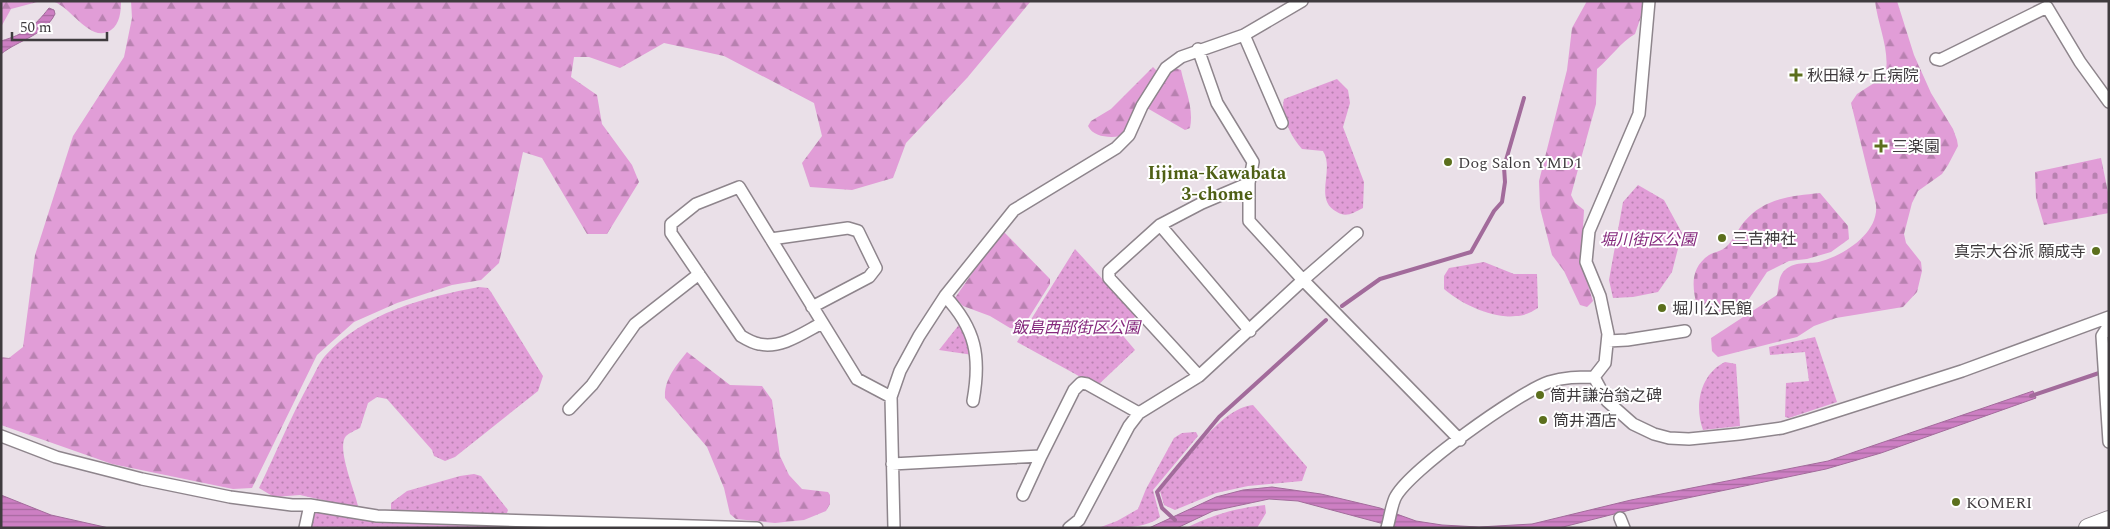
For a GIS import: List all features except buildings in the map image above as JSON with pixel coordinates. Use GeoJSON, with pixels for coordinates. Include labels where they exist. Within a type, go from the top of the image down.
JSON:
{"type":"FeatureCollection","features":[{"type":"Feature","properties":{"kind":"highway"},"geometry":{"type":"LineString","coordinates":[[2088,528],[2109,520]]}},
{"type":"Feature","properties":{"kind":"street"},"geometry":{"type":"LineString","coordinates":[[894,528],[891,397],[900,371],[919,336],[945,296],[1014,210],[1116,148],[1129,135],[1142,106],[1166,68],[1181,57],[1244,35],[1302,1]]}},
{"type":"Feature","properties":{"kind":"street"},"geometry":{"type":"LineString","coordinates":[[1594,377],[1605,363],[1608,334],[1600,296],[1586,262],[1589,232],[1639,114],[1649,1]]}},
{"type":"Feature","properties":{"kind":"street"},"geometry":{"type":"LineString","coordinates":[[1936,59],[1940,60],[2048,7],[2080,62],[2109,102]]}},
{"type":"Feature","properties":{"kind":"street"},"geometry":{"type":"LineString","coordinates":[[1244,35],[1282,123]]}},
{"type":"Feature","properties":{"kind":"street"},"geometry":{"type":"LineString","coordinates":[[1198,50],[1216,103],[1253,162],[1249,183],[1249,221],[1303,280],[1460,440]]}},
{"type":"Feature","properties":{"kind":"street"},"geometry":{"type":"LineString","coordinates":[[1199,376],[1109,278],[1109,271],[1160,225],[1202,203],[1249,183]]}},
{"type":"Feature","properties":{"kind":"street"},"geometry":{"type":"LineString","coordinates":[[822,323],[790,340],[775,344],[759,344],[741,336],[671,233],[671,224],[696,204],[739,187],[858,379],[891,397]]}},
{"type":"Feature","properties":{"kind":"street"},"geometry":{"type":"LineString","coordinates":[[1160,225],[1250,331]]}},
{"type":"Feature","properties":{"kind":"street"},"geometry":{"type":"LineString","coordinates":[[771,239],[848,228],[858,232],[876,268],[869,277],[812,307]]}},
{"type":"Feature","properties":{"kind":"street"},"geometry":{"type":"LineString","coordinates":[[1069,528],[1079,520],[1129,426],[1139,413],[1199,376],[1357,233]]}},
{"type":"Feature","properties":{"kind":"street"},"geometry":{"type":"LineString","coordinates":[[569,409],[592,385],[634,324],[699,274]]}},
{"type":"Feature","properties":{"kind":"street"},"geometry":{"type":"LineString","coordinates":[[945,296],[961,312],[976,354],[978,373],[973,401]]}},
{"type":"Feature","properties":{"kind":"street"},"geometry":{"type":"LineString","coordinates":[[1594,377],[1607,400],[1633,424],[1654,434],[1668,438],[1689,439],[1739,434],[1782,428],[1809,420],[1962,371],[2109,317]]}},
{"type":"Feature","properties":{"kind":"street"},"geometry":{"type":"LineString","coordinates":[[2109,325],[2102,336],[2109,442]]}},
{"type":"Feature","properties":{"kind":"street"},"geometry":{"type":"LineString","coordinates":[[1608,341],[1684,331]]}},
{"type":"Feature","properties":{"kind":"street"},"geometry":{"type":"LineString","coordinates":[[1387,528],[1396,498],[1418,471],[1460,440],[1515,400],[1548,382],[1568,377],[1594,377]]}},
{"type":"Feature","properties":{"kind":"street"},"geometry":{"type":"LineString","coordinates":[[1023,495],[1074,390],[1080,383],[1087,384],[1139,413]]}},
{"type":"Feature","properties":{"kind":"street"},"geometry":{"type":"LineString","coordinates":[[1,436],[56,457],[142,479],[230,497],[292,505],[309,510],[377,516],[758,528]]}},
{"type":"Feature","properties":{"kind":"street"},"geometry":{"type":"LineString","coordinates":[[892,464],[1041,456]]}},
{"type":"Feature","properties":{"kind":"street"},"geometry":{"type":"LineString","coordinates":[[305,528],[309,510]]}},
{"type":"Feature","properties":{"kind":"green space"},"geometry":{"type":"Polygon","coordinates":[[[1,1],[41,1],[11,9],[1,27],[1,1]]]}},
{"type":"Feature","properties":{"kind":"green space"},"geometry":{"type":"Polygon","coordinates":[[[51,1],[121,1],[120,13],[118,21],[111,30],[103,33],[95,32],[58,4],[51,1]]]}},
{"type":"Feature","properties":{"kind":"green space"},"geometry":{"type":"Polygon","coordinates":[[[131,1],[1031,1],[967,78],[906,143],[893,178],[852,190],[810,187],[802,163],[822,136],[814,103],[724,56],[664,43],[620,68],[589,57],[574,57],[571,77],[597,95],[602,124],[632,165],[639,182],[607,234],[587,234],[542,158],[523,152],[499,263],[481,280],[452,285],[397,303],[354,322],[317,355],[252,488],[233,489],[112,464],[1,425],[1,357],[9,358],[23,347],[35,255],[73,136],[124,57],[132,18],[131,1]]]}},
{"type":"Feature","properties":{"kind":"green space"},"geometry":{"type":"Polygon","coordinates":[[[1587,1],[1643,1],[1643,11],[1635,34],[1597,69],[1596,104],[1571,195],[1575,203],[1584,210],[1581,262],[1593,301],[1587,307],[1580,305],[1564,271],[1552,255],[1540,208],[1539,181],[1567,70],[1572,28],[1587,1]]]}},
{"type":"Feature","properties":{"kind":"green space"},"geometry":{"type":"Polygon","coordinates":[[[1875,1],[1897,1],[1914,55],[1931,93],[1953,129],[1958,146],[1942,174],[1918,191],[1912,203],[1904,234],[1906,243],[1921,262],[1922,271],[1917,292],[1903,307],[1836,318],[1814,326],[1797,337],[1718,357],[1712,351],[1711,338],[1777,295],[1780,278],[1785,270],[1794,265],[1822,261],[1841,253],[1867,233],[1876,215],[1876,205],[1851,103],[1857,94],[1885,76],[1885,48],[1875,1]]]}},
{"type":"Feature","properties":{"kind":"green space"},"geometry":{"type":"Polygon","coordinates":[[[1153,67],[1159,73],[1126,135],[1116,137],[1105,136],[1091,130],[1088,126],[1091,121],[1111,109],[1153,67]]]}},
{"type":"Feature","properties":{"kind":"green space"},"geometry":{"type":"Polygon","coordinates":[[[1175,68],[1181,70],[1190,106],[1190,128],[1185,130],[1147,108],[1168,70],[1175,68]]]}},
{"type":"Feature","properties":{"kind":"green space"},"geometry":{"type":"Polygon","coordinates":[[[1337,79],[1348,90],[1350,103],[1343,127],[1364,182],[1363,208],[1347,215],[1340,214],[1330,207],[1326,200],[1327,167],[1323,151],[1302,149],[1290,132],[1285,119],[1283,105],[1284,99],[1337,79]]]}},
{"type":"Feature","properties":{"kind":"green space"},"geometry":{"type":"Polygon","coordinates":[[[2101,158],[2109,197],[2109,213],[2044,225],[2036,198],[2035,172],[2101,158]]]}},
{"type":"Feature","properties":{"kind":"green space","name":"堀川街区公園"},"geometry":{"type":"Polygon","coordinates":[[[1638,185],[1664,200],[1682,233],[1672,272],[1658,292],[1633,297],[1613,298],[1609,280],[1623,202],[1638,185]]]}},
{"type":"Feature","properties":{"kind":"green space"},"geometry":{"type":"Polygon","coordinates":[[[1820,193],[1848,226],[1849,239],[1831,252],[1807,259],[1789,261],[1767,272],[1745,305],[1715,315],[1697,306],[1694,278],[1698,266],[1709,255],[1726,247],[1752,214],[1769,203],[1788,197],[1820,193]]]}},
{"type":"Feature","properties":{"kind":"green space"},"geometry":{"type":"Polygon","coordinates":[[[1002,230],[1050,279],[1050,284],[1023,327],[1018,329],[1010,328],[990,316],[963,306],[955,298],[1002,230]]]}},
{"type":"Feature","properties":{"kind":"green space","name":"飯島西部街区公園"},"geometry":{"type":"Polygon","coordinates":[[[1075,249],[1136,316],[1119,331],[1135,350],[1097,386],[1017,342],[1075,249]]]}},
{"type":"Feature","properties":{"kind":"green space"},"geometry":{"type":"Polygon","coordinates":[[[1484,262],[1514,274],[1537,274],[1538,308],[1528,314],[1497,315],[1468,305],[1444,289],[1444,276],[1449,268],[1484,262]]]}},
{"type":"Feature","properties":{"kind":"green space"},"geometry":{"type":"Polygon","coordinates":[[[479,287],[488,288],[491,292],[543,376],[538,391],[455,457],[445,461],[434,456],[432,450],[387,399],[377,397],[368,403],[360,428],[347,435],[344,442],[343,450],[347,470],[358,506],[354,507],[300,495],[274,497],[259,488],[296,408],[319,365],[340,341],[358,328],[396,309],[438,296],[479,287]]]}},
{"type":"Feature","properties":{"kind":"green space"},"geometry":{"type":"Polygon","coordinates":[[[962,321],[973,355],[939,350],[962,321]]]}},
{"type":"Feature","properties":{"kind":"green space"},"geometry":{"type":"Polygon","coordinates":[[[1815,337],[1837,402],[1789,418],[1785,417],[1786,383],[1809,381],[1805,352],[1770,355],[1769,347],[1815,337]]]}},
{"type":"Feature","properties":{"kind":"green space"},"geometry":{"type":"Polygon","coordinates":[[[687,352],[730,385],[762,386],[772,400],[780,456],[789,475],[802,489],[828,492],[830,504],[826,511],[804,520],[775,523],[736,519],[730,514],[724,488],[707,447],[665,398],[666,385],[675,368],[687,352]]]}},
{"type":"Feature","properties":{"kind":"green space"},"geometry":{"type":"Polygon","coordinates":[[[1725,362],[1736,364],[1740,426],[1703,430],[1699,411],[1701,392],[1710,374],[1725,362]]]}},
{"type":"Feature","properties":{"kind":"green space"},"geometry":{"type":"Polygon","coordinates":[[[1253,405],[1307,467],[1302,481],[1248,486],[1216,493],[1175,510],[1164,505],[1160,491],[1202,440],[1227,416],[1253,405]]]}},
{"type":"Feature","properties":{"kind":"green space"},"geometry":{"type":"Polygon","coordinates":[[[1196,432],[1198,436],[1153,490],[1160,517],[1140,526],[1098,528],[1117,521],[1138,509],[1146,489],[1174,438],[1182,433],[1196,432]]]}},
{"type":"Feature","properties":{"kind":"green space"},"geometry":{"type":"Polygon","coordinates":[[[474,474],[481,476],[508,510],[507,513],[391,511],[391,503],[407,491],[460,476],[474,474]]]}},
{"type":"Feature","properties":{"kind":"green space"},"geometry":{"type":"Polygon","coordinates":[[[1265,505],[1266,513],[1257,528],[1186,528],[1224,513],[1265,505]]]}},
{"type":"Feature","properties":{"kind":"green space"},"geometry":{"type":"Polygon","coordinates":[[[314,510],[379,521],[582,528],[311,528],[314,510]]]}},
{"type":"Feature","properties":{"kind":"shaded area"},"geometry":{"type":"Polygon","coordinates":[[[49,8],[54,10],[55,14],[45,27],[1,54],[1,41],[17,36],[28,29],[49,8]]]}},
{"type":"Feature","properties":{"kind":"shaded area"},"geometry":{"type":"Polygon","coordinates":[[[2033,391],[2036,398],[1881,453],[1826,469],[1630,510],[1559,528],[1399,528],[1298,501],[1269,499],[1213,511],[1177,528],[1149,528],[1216,497],[1243,490],[1272,487],[1321,494],[1380,508],[1416,521],[1442,525],[1479,527],[1532,524],[1631,500],[1828,461],[2033,391]]]}},
{"type":"Feature","properties":{"kind":"shaded area"},"geometry":{"type":"Polygon","coordinates":[[[1,495],[51,515],[109,528],[1,528],[1,495]]]}},
{"type":"Feature","properties":{"kind":"waterway"},"geometry":{"type":"LineString","coordinates":[[1342,306],[1380,279],[1471,252],[1494,211],[1502,202],[1505,182],[1504,167],[1524,98]]}},
{"type":"Feature","properties":{"kind":"waterway"},"geometry":{"type":"LineString","coordinates":[[1175,520],[1162,508],[1157,492],[1219,417],[1326,320]]}},
{"type":"Feature","properties":{"kind":"waterway"},"geometry":{"type":"LineString","coordinates":[[2031,396],[2102,372]]}},
{"type":"Feature","properties":{"kind":"place","name":"秋田緑ヶ丘病院"},"geometry":{"type":"Point","coordinates":[1796,75]}},
{"type":"Feature","properties":{"kind":"place","name":"三楽園"},"geometry":{"type":"Point","coordinates":[1881,146]}},
{"type":"Feature","properties":{"kind":"place","name":"Dog Salon YMD1"},"geometry":{"type":"Point","coordinates":[1448,162]}},
{"type":"Feature","properties":{"kind":"place","name":"三吉神社"},"geometry":{"type":"Point","coordinates":[1722,238]}},
{"type":"Feature","properties":{"kind":"place","name":"真宗大谷派 願成寺"},"geometry":{"type":"Point","coordinates":[2096,251]}},
{"type":"Feature","properties":{"kind":"place","name":"堀川公民館"},"geometry":{"type":"Point","coordinates":[1662,308]}},
{"type":"Feature","properties":{"kind":"place","name":"筒井謙治翁之碑"},"geometry":{"type":"Point","coordinates":[1540,395]}},
{"type":"Feature","properties":{"kind":"place","name":"筒井酒店"},"geometry":{"type":"Point","coordinates":[1543,420]}},
{"type":"Feature","properties":{"kind":"place","name":"KOMERI"},"geometry":{"type":"Point","coordinates":[1956,502]}},
{"type":"Feature","properties":{"kind":"district","name":"Iijima-Kawabata 3-chome"},"geometry":{"type":"Point","coordinates":[1217,183]}}]}
